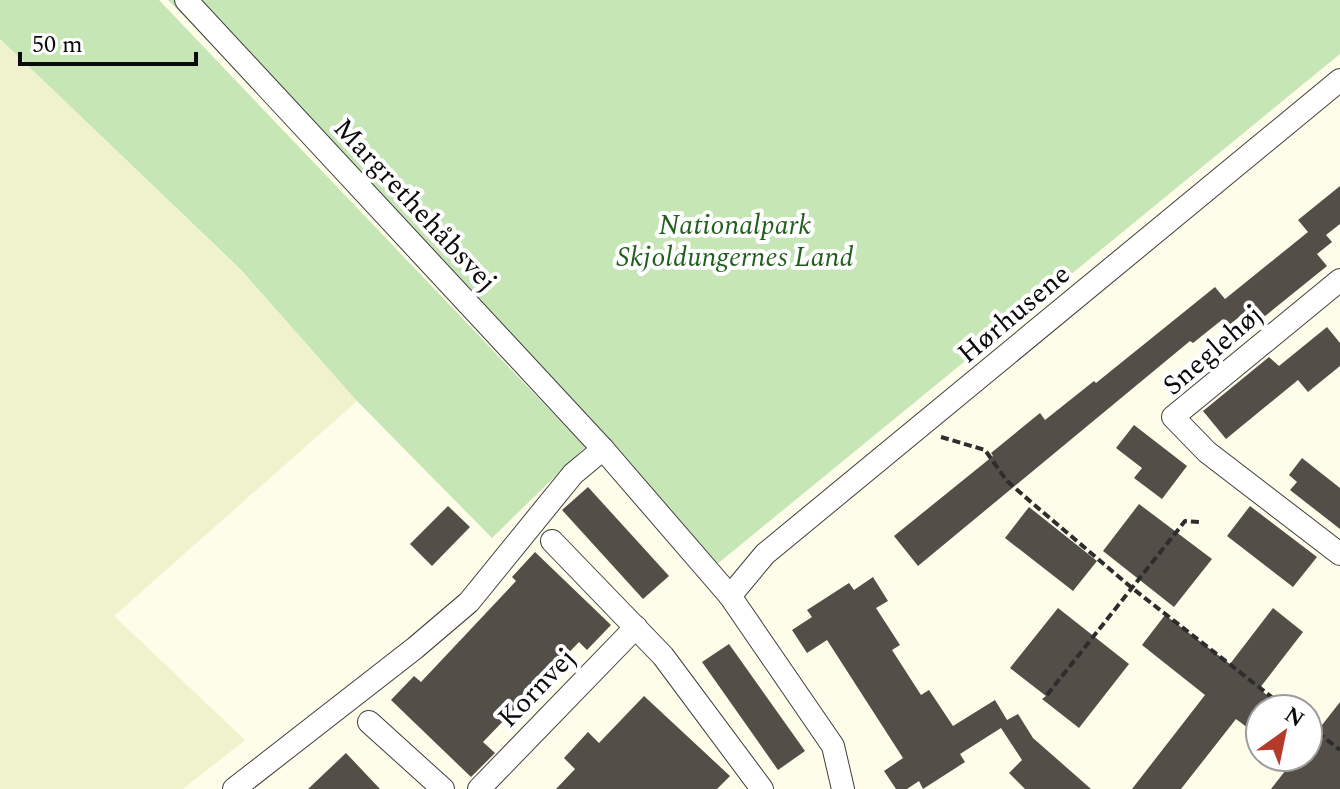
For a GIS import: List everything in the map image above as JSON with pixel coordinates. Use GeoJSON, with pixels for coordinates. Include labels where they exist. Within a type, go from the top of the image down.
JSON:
{"type":"FeatureCollection","features":[{"type":"Feature","properties":{"kind":"street","name":"Margrethehåbsvej"},"geometry":{"type":"LineString","coordinates":[[186,0],[603,449],[730,596],[833,746],[843,789]]}},
{"type":"Feature","properties":{"kind":"street","name":"Hørhusene"},"geometry":{"type":"LineString","coordinates":[[730,596],[765,554],[1340,80]]}},
{"type":"Feature","properties":{"kind":"street","name":"Sneglehøj"},"geometry":{"type":"LineString","coordinates":[[1340,280],[1173,417],[1207,452],[1340,554]]}},
{"type":"Feature","properties":{"kind":"street"},"geometry":{"type":"LineString","coordinates":[[234,789],[469,602],[573,474],[603,449]]}},
{"type":"Feature","properties":{"kind":"street"},"geometry":{"type":"LineString","coordinates":[[552,541],[663,656],[762,789]]}},
{"type":"Feature","properties":{"kind":"street","name":"Kornvej"},"geometry":{"type":"LineString","coordinates":[[479,789],[636,627]]}},
{"type":"Feature","properties":{"kind":"street"},"geometry":{"type":"LineString","coordinates":[[369,722],[443,789]]}},
{"type":"Feature","properties":{"kind":"path"},"geometry":{"type":"LineString","coordinates":[[919,430],[985,450],[1007,481],[1132,588],[1267,693]]}},
{"type":"Feature","properties":{"kind":"path"},"geometry":{"type":"LineString","coordinates":[[1047,695],[1185,521],[1199,522]]}},
{"type":"Feature","properties":{"kind":"path"},"geometry":{"type":"LineString","coordinates":[[1324,738],[1340,750]]}},
{"type":"Feature","properties":{"kind":"green space"},"geometry":{"type":"Polygon","coordinates":[[[0,0],[159,0],[585,447],[492,538],[357,401],[241,270],[0,39],[0,0]]]}},
{"type":"Feature","properties":{"kind":"green space","name":"Nationalpark Skjoldungernes Land"},"geometry":{"type":"Polygon","coordinates":[[[168,0],[1340,0],[1340,54],[716,565],[168,0]]]}},
{"type":"Feature","properties":{"kind":"green space"},"geometry":{"type":"Polygon","coordinates":[[[0,39],[241,271],[357,401],[114,616],[245,740],[183,789],[0,789],[0,39]]]}},
{"type":"Feature","properties":{"kind":"building"},"geometry":{"type":"Polygon","coordinates":[[[1340,186],[1340,224],[1326,235],[1332,242],[1317,254],[1327,266],[1254,325],[1244,313],[1228,326],[1223,319],[1193,343],[1190,341],[918,566],[894,536],[993,456],[991,453],[1040,413],[1045,420],[1215,287],[1225,299],[1308,232],[1298,220],[1340,186]]]}},
{"type":"Feature","properties":{"kind":"building"},"geometry":{"type":"Polygon","coordinates":[[[1327,327],[1340,343],[1340,366],[1308,392],[1298,380],[1226,439],[1203,411],[1269,357],[1279,366],[1327,327]]]}},
{"type":"Feature","properties":{"kind":"building"},"geometry":{"type":"Polygon","coordinates":[[[1134,425],[1187,466],[1162,499],[1134,478],[1142,468],[1116,448],[1134,425]]]}},
{"type":"Feature","properties":{"kind":"building"},"geometry":{"type":"Polygon","coordinates":[[[1302,458],[1340,488],[1340,529],[1290,490],[1297,482],[1289,475],[1302,458]]]}},
{"type":"Feature","properties":{"kind":"building"},"geometry":{"type":"Polygon","coordinates":[[[588,487],[669,576],[643,599],[562,510],[588,487]]]}},
{"type":"Feature","properties":{"kind":"building"},"geometry":{"type":"Polygon","coordinates":[[[1139,504],[1212,559],[1174,607],[1103,551],[1139,504]]]}},
{"type":"Feature","properties":{"kind":"building"},"geometry":{"type":"Polygon","coordinates":[[[448,506],[470,527],[432,566],[410,544],[448,506]]]}},
{"type":"Feature","properties":{"kind":"building"},"geometry":{"type":"Polygon","coordinates":[[[1250,506],[1317,557],[1293,587],[1227,536],[1250,506]]]}},
{"type":"Feature","properties":{"kind":"building"},"geometry":{"type":"Polygon","coordinates":[[[1029,507],[1097,561],[1073,591],[1005,538],[1029,507]]]}},
{"type":"Feature","properties":{"kind":"building"},"geometry":{"type":"Polygon","coordinates":[[[535,552],[611,625],[587,650],[579,642],[483,742],[495,753],[471,777],[391,700],[414,676],[421,682],[516,581],[512,577],[535,552]]]}},
{"type":"Feature","properties":{"kind":"building"},"geometry":{"type":"Polygon","coordinates":[[[873,577],[888,601],[876,608],[900,645],[892,650],[921,695],[929,690],[953,726],[995,700],[1007,720],[1018,714],[1033,738],[1091,789],[1025,789],[1009,773],[1022,760],[1001,728],[960,754],[965,762],[923,789],[919,781],[907,789],[896,789],[884,771],[903,758],[827,640],[807,653],[792,630],[812,617],[807,610],[849,583],[854,590],[873,577]]]}},
{"type":"Feature","properties":{"kind":"building"},"geometry":{"type":"Polygon","coordinates":[[[1058,608],[1129,664],[1079,728],[1042,699],[1046,696],[1010,668],[1058,608]]]}},
{"type":"Feature","properties":{"kind":"building"},"geometry":{"type":"Polygon","coordinates":[[[1273,608],[1303,632],[1259,689],[1264,693],[1244,693],[1244,725],[1236,719],[1181,789],[1132,789],[1205,695],[1142,645],[1165,615],[1230,664],[1273,608]]]}},
{"type":"Feature","properties":{"kind":"building"},"geometry":{"type":"Polygon","coordinates":[[[729,644],[805,751],[778,770],[702,662],[729,644]]]}},
{"type":"Feature","properties":{"kind":"building"},"geometry":{"type":"Polygon","coordinates":[[[644,696],[730,776],[717,789],[556,789],[575,769],[564,758],[588,732],[599,743],[644,696]]]}},
{"type":"Feature","properties":{"kind":"building"},"geometry":{"type":"Polygon","coordinates":[[[1340,702],[1340,789],[1271,789],[1284,773],[1324,773],[1324,722],[1340,702]]]}},
{"type":"Feature","properties":{"kind":"building"},"geometry":{"type":"Polygon","coordinates":[[[346,753],[380,789],[308,789],[346,753]]]}}]}
